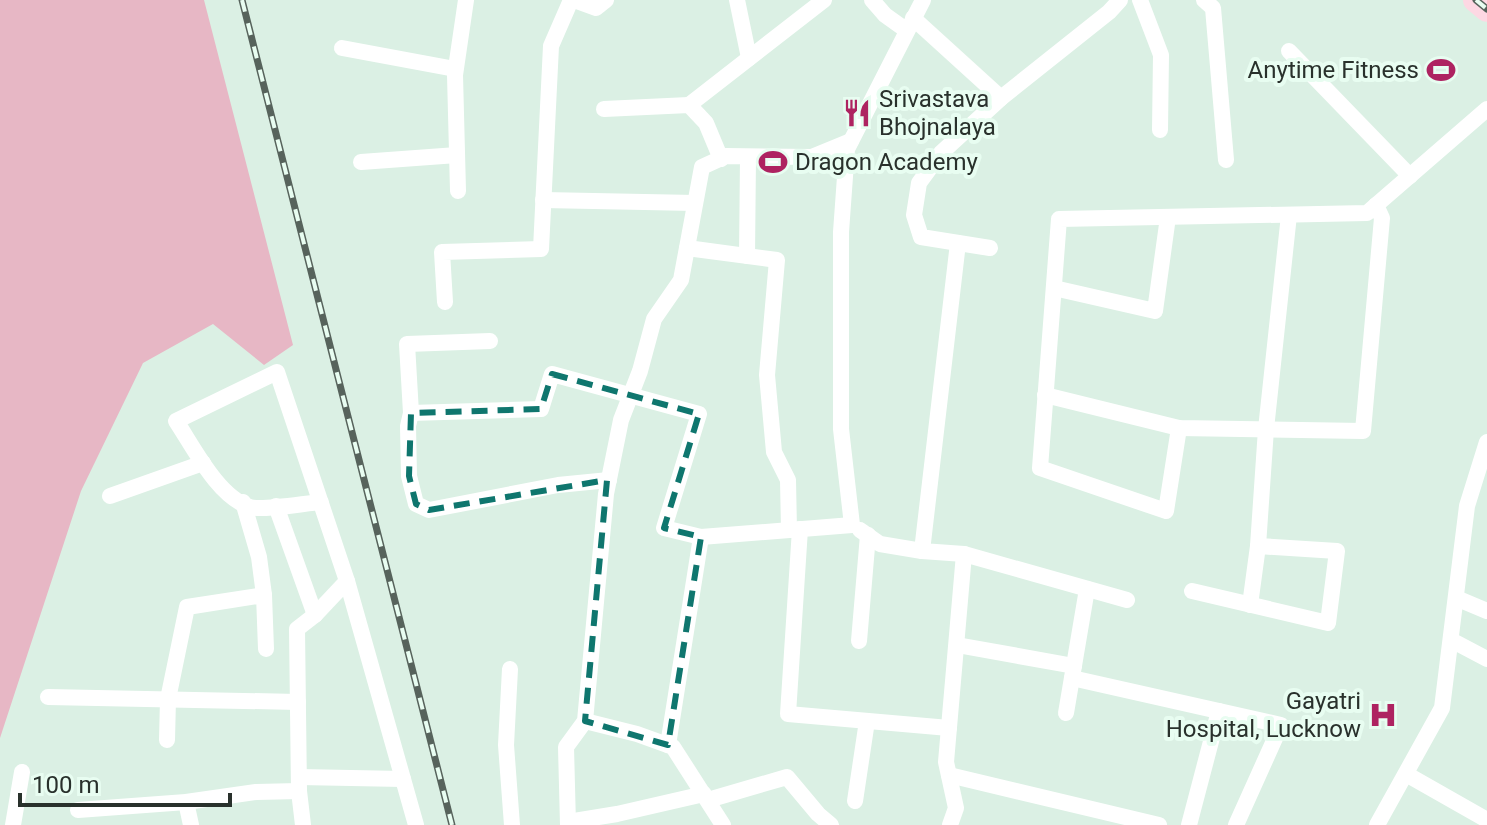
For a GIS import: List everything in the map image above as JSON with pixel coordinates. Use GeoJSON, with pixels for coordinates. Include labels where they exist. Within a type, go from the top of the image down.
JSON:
{"type":"FeatureCollection","features":[{"type":"Feature","properties":{"kind":"main road"},"geometry":{"type":"LineString","coordinates":[[1475,0],[1487,10]]}},
{"type":"Feature","properties":{"kind":"street"},"geometry":{"type":"LineString","coordinates":[[445,302],[442,252],[541,249],[551,46],[572,0],[596,8],[606,0]]}},
{"type":"Feature","properties":{"kind":"street"},"geometry":{"type":"LineString","coordinates":[[737,0],[749,58]]}},
{"type":"Feature","properties":{"kind":"street"},"geometry":{"type":"LineString","coordinates":[[604,109],[689,105],[824,0]]}},
{"type":"Feature","properties":{"kind":"street"},"geometry":{"type":"LineString","coordinates":[[872,0],[885,15],[910,24],[1001,98]]}},
{"type":"Feature","properties":{"kind":"street"},"geometry":{"type":"LineString","coordinates":[[852,525],[841,429],[841,232],[847,149],[923,0]]}},
{"type":"Feature","properties":{"kind":"street"},"geometry":{"type":"LineString","coordinates":[[990,248],[921,237],[914,215],[919,183],[941,153],[1001,98],[1120,0]]}},
{"type":"Feature","properties":{"kind":"street"},"geometry":{"type":"LineString","coordinates":[[1140,0],[1161,55],[1160,130]]}},
{"type":"Feature","properties":{"kind":"street"},"geometry":{"type":"LineString","coordinates":[[1204,0],[1213,8],[1226,160]]}},
{"type":"Feature","properties":{"kind":"street"},"geometry":{"type":"LineString","coordinates":[[458,191],[455,69],[459,2]]}},
{"type":"Feature","properties":{"kind":"street"},"geometry":{"type":"LineString","coordinates":[[342,48],[455,69]]}},
{"type":"Feature","properties":{"kind":"street"},"geometry":{"type":"LineString","coordinates":[[1289,51],[1410,176]]}},
{"type":"Feature","properties":{"kind":"street"},"geometry":{"type":"LineString","coordinates":[[689,105],[706,123],[721,159]]}},
{"type":"Feature","properties":{"kind":"street"},"geometry":{"type":"LineString","coordinates":[[1179,428],[1166,511],[1040,468],[1059,219],[1367,213],[1487,109]]}},
{"type":"Feature","properties":{"kind":"street"},"geometry":{"type":"LineString","coordinates":[[831,825],[787,777],[706,797],[568,823],[566,747],[585,721],[609,480],[621,420],[654,319],[681,280],[702,167],[721,159],[812,157],[851,141]]}},
{"type":"Feature","properties":{"kind":"street"},"geometry":{"type":"LineString","coordinates":[[361,162],[457,155]]}},
{"type":"Feature","properties":{"kind":"street"},"geometry":{"type":"LineString","coordinates":[[747,256],[748,157]]}},
{"type":"Feature","properties":{"kind":"street"},"geometry":{"type":"LineString","coordinates":[[543,200],[695,203]]}},
{"type":"Feature","properties":{"kind":"street"},"geometry":{"type":"LineString","coordinates":[[1045,395],[1179,428],[1363,431],[1382,218],[1376,205]]}},
{"type":"Feature","properties":{"kind":"street"},"geometry":{"type":"LineString","coordinates":[[1250,605],[1289,215]]}},
{"type":"Feature","properties":{"kind":"street"},"geometry":{"type":"LineString","coordinates":[[1054,288],[1155,311],[1168,217]]}},
{"type":"Feature","properties":{"kind":"street"},"geometry":{"type":"LineString","coordinates":[[922,551],[958,243]]}},
{"type":"Feature","properties":{"kind":"street"},"geometry":{"type":"LineString","coordinates":[[687,248],[777,260],[767,375],[774,452],[788,480],[795,529],[788,714],[949,728]]}},
{"type":"Feature","properties":{"kind":"street"},"geometry":{"type":"LineString","coordinates":[[490,341],[407,344],[411,413],[408,426],[409,476],[416,504],[429,510],[558,485],[609,480]]}},
{"type":"Feature","properties":{"kind":"street"},"geometry":{"type":"LineString","coordinates":[[321,502],[251,508],[226,492],[176,421],[277,372],[321,502],[347,581],[416,825]]}},
{"type":"Feature","properties":{"kind":"street"},"geometry":{"type":"LineString","coordinates":[[411,413],[541,409],[552,374],[631,394],[699,414],[664,528],[701,537],[852,525],[880,544],[964,554],[1127,600]]}},
{"type":"Feature","properties":{"kind":"street"},"geometry":{"type":"LineString","coordinates":[[1377,825],[1442,708],[1467,506],[1487,442]]}},
{"type":"Feature","properties":{"kind":"street"},"geometry":{"type":"LineString","coordinates":[[110,496],[203,463]]}},
{"type":"Feature","properties":{"kind":"street"},"geometry":{"type":"LineString","coordinates":[[243,502],[259,557],[266,649]]}},
{"type":"Feature","properties":{"kind":"street"},"geometry":{"type":"LineString","coordinates":[[276,506],[315,615]]}},
{"type":"Feature","properties":{"kind":"street"},"geometry":{"type":"LineString","coordinates":[[859,641],[868,535]]}},
{"type":"Feature","properties":{"kind":"street"},"geometry":{"type":"LineString","coordinates":[[668,745],[701,537]]}},
{"type":"Feature","properties":{"kind":"street"},"geometry":{"type":"LineString","coordinates":[[1192,591],[1328,623],[1337,551],[1258,546]]}},
{"type":"Feature","properties":{"kind":"street"},"geometry":{"type":"LineString","coordinates":[[950,825],[956,808],[946,762],[964,554]]}},
{"type":"Feature","properties":{"kind":"street"},"geometry":{"type":"LineString","coordinates":[[303,825],[299,784],[297,629],[347,581]]}},
{"type":"Feature","properties":{"kind":"street"},"geometry":{"type":"LineString","coordinates":[[1066,713],[1087,589]]}},
{"type":"Feature","properties":{"kind":"street"},"geometry":{"type":"LineString","coordinates":[[167,740],[168,699],[187,607],[264,595]]}},
{"type":"Feature","properties":{"kind":"street"},"geometry":{"type":"LineString","coordinates":[[1456,598],[1487,611]]}},
{"type":"Feature","properties":{"kind":"street"},"geometry":{"type":"LineString","coordinates":[[1451,640],[1487,659]]}},
{"type":"Feature","properties":{"kind":"street"},"geometry":{"type":"LineString","coordinates":[[957,645],[1281,725],[1236,825]]}},
{"type":"Feature","properties":{"kind":"street"},"geometry":{"type":"LineString","coordinates":[[510,669],[506,745],[512,825]]}},
{"type":"Feature","properties":{"kind":"street"},"geometry":{"type":"LineString","coordinates":[[48,697],[298,702]]}},
{"type":"Feature","properties":{"kind":"street"},"geometry":{"type":"LineString","coordinates":[[1189,825],[1219,711]]}},
{"type":"Feature","properties":{"kind":"street"},"geometry":{"type":"LineString","coordinates":[[585,721],[673,747],[723,825]]}},
{"type":"Feature","properties":{"kind":"street"},"geometry":{"type":"LineString","coordinates":[[855,801],[867,721]]}},
{"type":"Feature","properties":{"kind":"street"},"geometry":{"type":"LineString","coordinates":[[13,825],[22,772]]}},
{"type":"Feature","properties":{"kind":"street"},"geometry":{"type":"LineString","coordinates":[[1406,774],[1487,820]]}},
{"type":"Feature","properties":{"kind":"street"},"geometry":{"type":"LineString","coordinates":[[949,775],[1159,825]]}},
{"type":"Feature","properties":{"kind":"street"},"geometry":{"type":"LineString","coordinates":[[78,810],[186,802],[299,784],[403,779]]}},
{"type":"Feature","properties":{"kind":"street"},"geometry":{"type":"LineString","coordinates":[[186,802],[191,825]]}},
{"type":"Feature","properties":{"kind":"highlighted area"},"geometry":{"type":"Polygon","coordinates":[[[552,374],[699,414],[664,528],[701,537],[668,745],[585,721],[607,480],[429,510],[416,504],[409,476],[411,413],[541,409],[552,374]]]}},
{"type":"Feature","properties":{"kind":"shaded area"},"geometry":{"type":"Polygon","coordinates":[[[0,0],[204,0],[293,345],[264,365],[213,324],[143,363],[81,491],[0,738],[0,0]]]}},
{"type":"Feature","properties":{"kind":"railway"},"geometry":{"type":"LineString","coordinates":[[242,0],[452,825]]}},
{"type":"Feature","properties":{"kind":"railway"},"geometry":{"type":"LineString","coordinates":[[1476,0],[1487,9]]}},
{"type":"Feature","properties":{"kind":"place","name":"Anytime Fitness"},"geometry":{"type":"Point","coordinates":[1441,70]}},
{"type":"Feature","properties":{"kind":"place","name":"Srivastava Bhojnalaya"},"geometry":{"type":"Point","coordinates":[857,113]}},
{"type":"Feature","properties":{"kind":"place","name":"Dragon Academy"},"geometry":{"type":"Point","coordinates":[773,162]}},
{"type":"Feature","properties":{"kind":"place","name":"Gayatri Hospital, Lucknow"},"geometry":{"type":"Point","coordinates":[1383,715]}}]}
